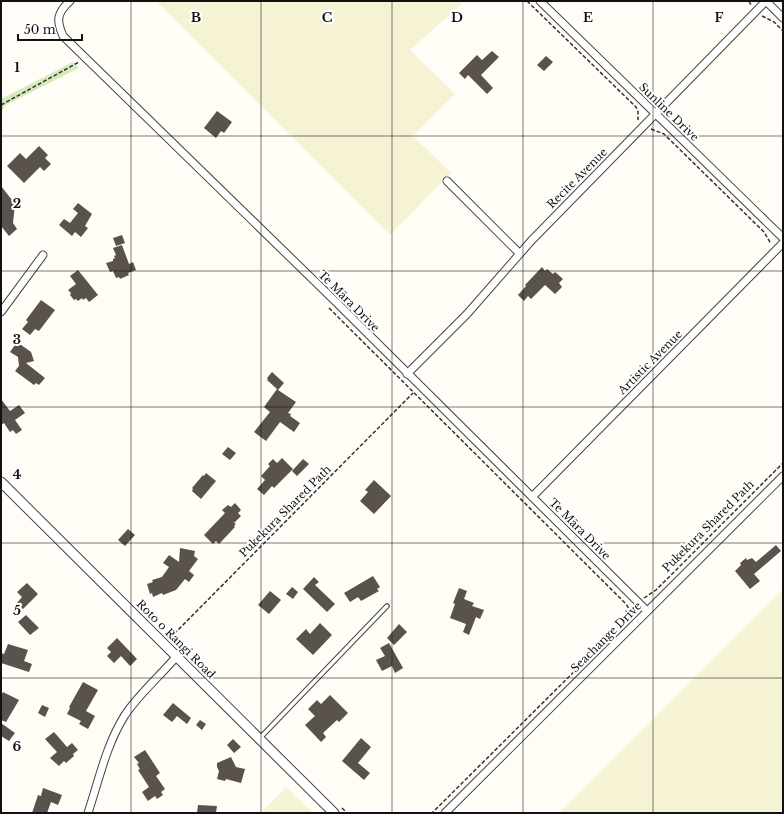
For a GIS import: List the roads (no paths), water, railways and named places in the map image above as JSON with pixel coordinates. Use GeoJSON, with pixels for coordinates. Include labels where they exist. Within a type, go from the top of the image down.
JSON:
{"type":"FeatureCollection","features":[{"type":"Feature","properties":{"kind":"street","name":"Te Māra Drive"},"geometry":{"type":"LineString","coordinates":[[70,1],[58,17],[59,27],[63,36],[647,612]]}},
{"type":"Feature","properties":{"kind":"street","name":"Sunline Drive"},"geometry":{"type":"LineString","coordinates":[[540,1],[783,238]]}},
{"type":"Feature","properties":{"kind":"street","name":"Recite Avenue"},"geometry":{"type":"LineString","coordinates":[[407,374],[467,314],[519,253],[766,1]]}},
{"type":"Feature","properties":{"kind":"street"},"geometry":{"type":"LineString","coordinates":[[766,1],[783,18]]}},
{"type":"Feature","properties":{"kind":"street"},"geometry":{"type":"LineString","coordinates":[[447,181],[519,253]]}},
{"type":"Feature","properties":{"kind":"street","name":"Artistic Avenue"},"geometry":{"type":"LineString","coordinates":[[532,497],[783,243]]}},
{"type":"Feature","properties":{"kind":"street"},"geometry":{"type":"LineString","coordinates":[[1,312],[43,255]]}},
{"type":"Feature","properties":{"kind":"street","name":"Seachange Drive"},"geometry":{"type":"LineString","coordinates":[[445,813],[783,476]]}},
{"type":"Feature","properties":{"kind":"street","name":"Roto o Rangi Road"},"geometry":{"type":"LineString","coordinates":[[1,482],[334,813]]}},
{"type":"Feature","properties":{"kind":"street"},"geometry":{"type":"LineString","coordinates":[[88,813],[106,754],[122,722],[130,709],[176,657]]}},
{"type":"Feature","properties":{"kind":"lane"},"geometry":{"type":"LineString","coordinates":[[259,739],[387,606]]}}]}
